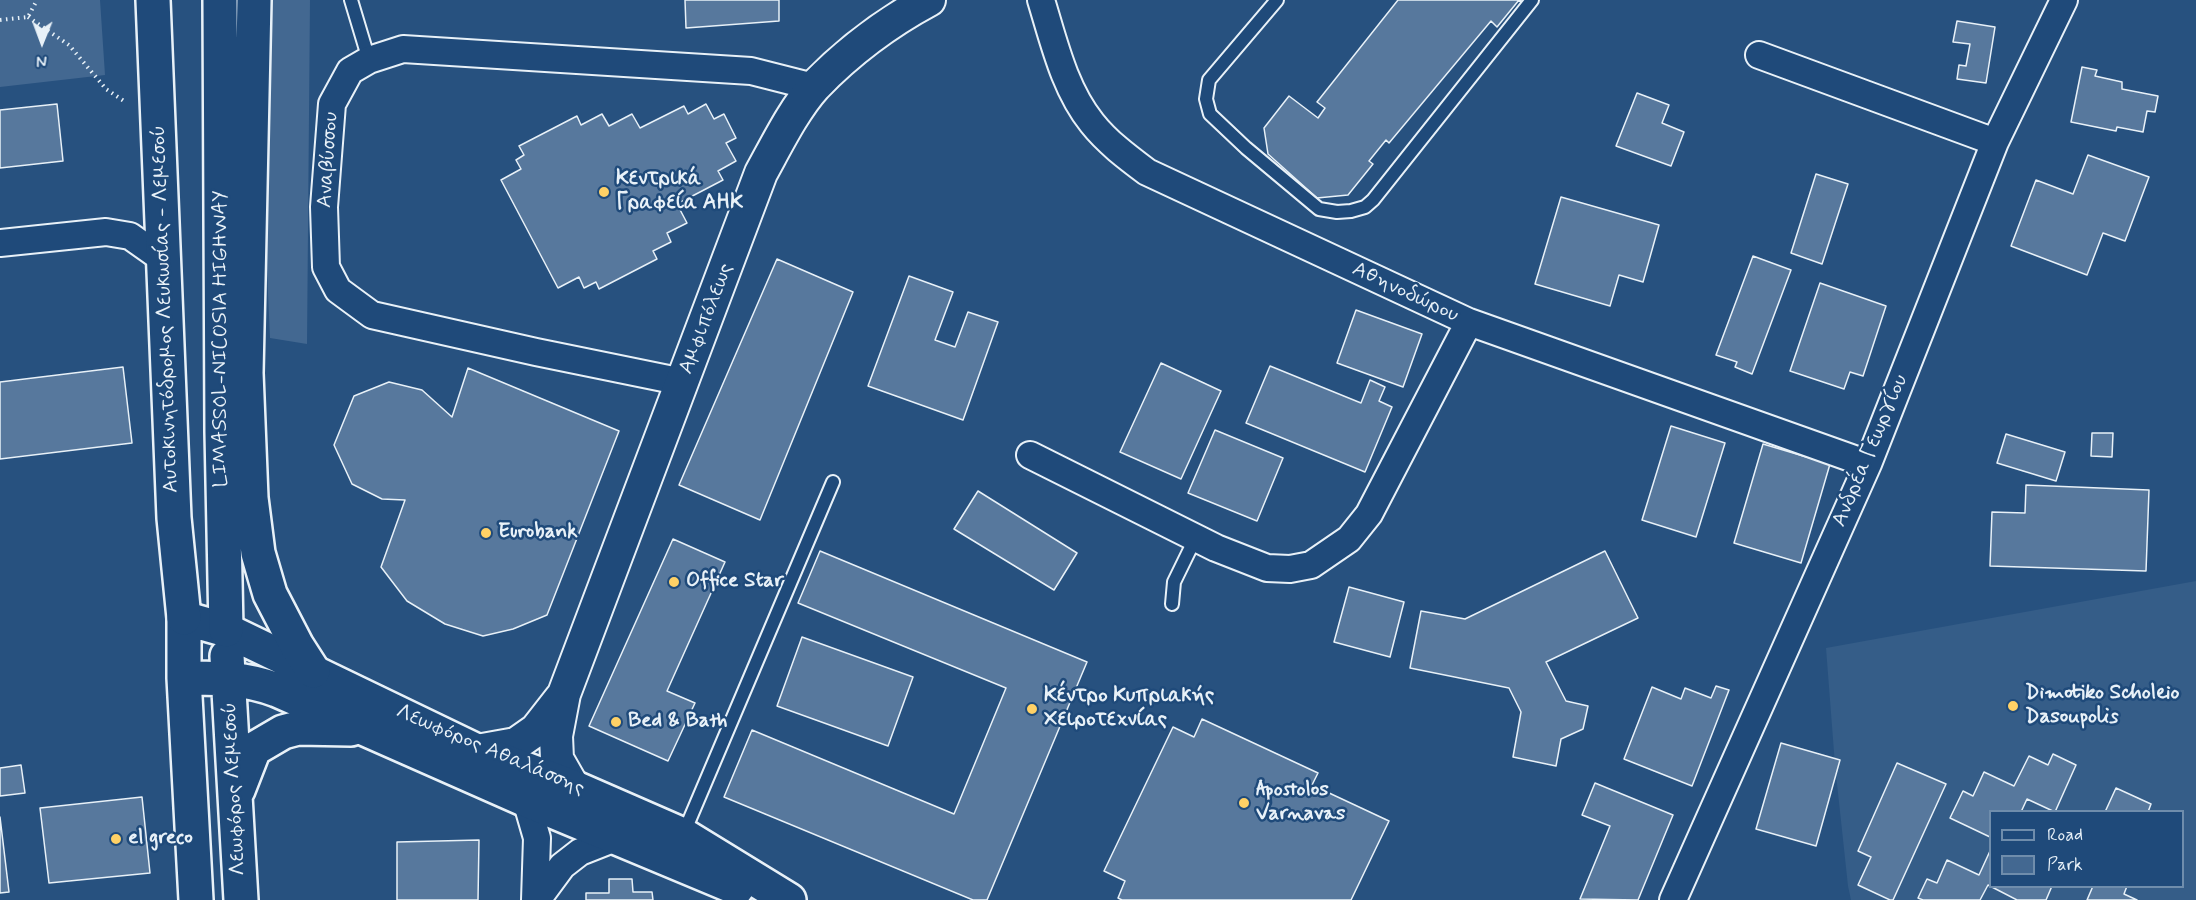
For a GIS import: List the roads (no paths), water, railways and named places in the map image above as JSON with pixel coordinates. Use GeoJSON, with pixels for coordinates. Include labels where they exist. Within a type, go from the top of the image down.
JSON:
{"type":"FeatureCollection","features":[{"type":"Feature","properties":{"kind":"main road","name":"Αυτοκινητόδρομος Λευκωσίας - Λεμεσού"},"geometry":{"type":"LineString","coordinates":[[153,0],[174,518],[183,618],[184,678]]}},
{"type":"Feature","properties":{"kind":"main road","name":"LIMASSOL-NICOSIA HIGHWAY"},"geometry":{"type":"LineString","coordinates":[[220,0],[222,420],[228,678]]}},
{"type":"Feature","properties":{"kind":"main road"},"geometry":{"type":"LineString","coordinates":[[254,0],[246,373],[250,498],[258,553],[270,594],[313,671]]}},
{"type":"Feature","properties":{"kind":"main road","name":"Λεωφόρος Αθαλάσσης"},"geometry":{"type":"LineString","coordinates":[[183,618],[226,630],[477,751],[573,787],[683,835],[789,900]]}},
{"type":"Feature","properties":{"kind":"main road","name":"Λεωφόρος Αθαλάσσης"},"geometry":{"type":"LineString","coordinates":[[184,678],[228,678],[268,686],[526,800],[766,900]]}},
{"type":"Feature","properties":{"kind":"main road"},"geometry":{"type":"LineString","coordinates":[[184,678],[196,900]]}},
{"type":"Feature","properties":{"kind":"main road","name":"Λεωφόρος Λεμεσού"},"geometry":{"type":"LineString","coordinates":[[228,678],[241,900]]}},
{"type":"Feature","properties":{"kind":"main road"},"geometry":{"type":"LineString","coordinates":[[235,801],[254,749],[283,732],[298,728],[323,727],[373,731]]}},
{"type":"Feature","properties":{"kind":"street","name":"Αμφιπόλεως"},"geometry":{"type":"LineString","coordinates":[[573,787],[557,759],[556,736],[564,694],[761,173],[787,127],[814,87],[902,14],[929,0]]}},
{"type":"Feature","properties":{"kind":"street","name":"Αθηνοδώρου"},"geometry":{"type":"LineString","coordinates":[[1041,0],[1068,85],[1091,122],[1114,146],[1147,172],[1469,322],[1868,464]]}},
{"type":"Feature","properties":{"kind":"street","name":"Ανδρέα Γεωργίου"},"geometry":{"type":"LineString","coordinates":[[1672,900],[1868,464],[1995,142],[2064,0]]}},
{"type":"Feature","properties":{"kind":"street","name":"Αναβύσσου"},"geometry":{"type":"LineString","coordinates":[[683,382],[372,315],[338,290],[326,267],[324,207],[332,104],[350,71],[369,60],[403,49],[751,71],[814,87]]}},
{"type":"Feature","properties":{"kind":"street"},"geometry":{"type":"LineString","coordinates":[[1759,54],[1995,142]]}},
{"type":"Feature","properties":{"kind":"street"},"geometry":{"type":"LineString","coordinates":[[0,243],[106,232],[130,236],[164,260]]}},
{"type":"Feature","properties":{"kind":"street"},"geometry":{"type":"LineString","coordinates":[[1030,455],[1248,562],[1267,568],[1290,569],[1311,565],[1349,538],[1369,514],[1469,322]]}},
{"type":"Feature","properties":{"kind":"street","name":"Αμφιπόλεως"},"geometry":{"type":"LineString","coordinates":[[477,751],[516,744],[536,730],[564,694]]}},
{"type":"Feature","properties":{"kind":"street"},"geometry":{"type":"LineString","coordinates":[[526,800],[537,838],[536,900]]}},
{"type":"Feature","properties":{"kind":"street"},"geometry":{"type":"LineString","coordinates":[[536,900],[562,866],[580,852],[618,837]]}},
{"type":"Feature","properties":{"kind":"lane"},"geometry":{"type":"LineString","coordinates":[[351,0],[369,60]]}},
{"type":"Feature","properties":{"kind":"lane"},"geometry":{"type":"LineString","coordinates":[[1277,0],[1209,80],[1206,99],[1210,114],[1245,148],[1319,209],[1337,212],[1365,207],[1373,200],[1532,0]]}},
{"type":"Feature","properties":{"kind":"lane"},"geometry":{"type":"LineString","coordinates":[[683,835],[833,482]]}},
{"type":"Feature","properties":{"kind":"lane"},"geometry":{"type":"LineString","coordinates":[[1172,604],[1174,582],[1196,537]]}},
{"type":"Feature","properties":{"kind":"place","name":"Κεντρικά Γραφεία ΑΗΚ"},"geometry":{"type":"Point","coordinates":[604,192]}},
{"type":"Feature","properties":{"kind":"place","name":"Eurobank"},"geometry":{"type":"Point","coordinates":[486,533]}},
{"type":"Feature","properties":{"kind":"place","name":"Office Star"},"geometry":{"type":"Point","coordinates":[674,582]}},
{"type":"Feature","properties":{"kind":"place","name":"Dimotiko Scholeio Dasoupolis"},"geometry":{"type":"Point","coordinates":[2013,706]}},
{"type":"Feature","properties":{"kind":"place","name":"Κέντρο Κυπριακής Χειροτεχνίας"},"geometry":{"type":"Point","coordinates":[1032,709]}},
{"type":"Feature","properties":{"kind":"place","name":"Bed & Bath"},"geometry":{"type":"Point","coordinates":[616,722]}},
{"type":"Feature","properties":{"kind":"place","name":"Apostolos Varnavas"},"geometry":{"type":"Point","coordinates":[1244,803]}},
{"type":"Feature","properties":{"kind":"place","name":"el greco"},"geometry":{"type":"Point","coordinates":[116,839]}}]}
